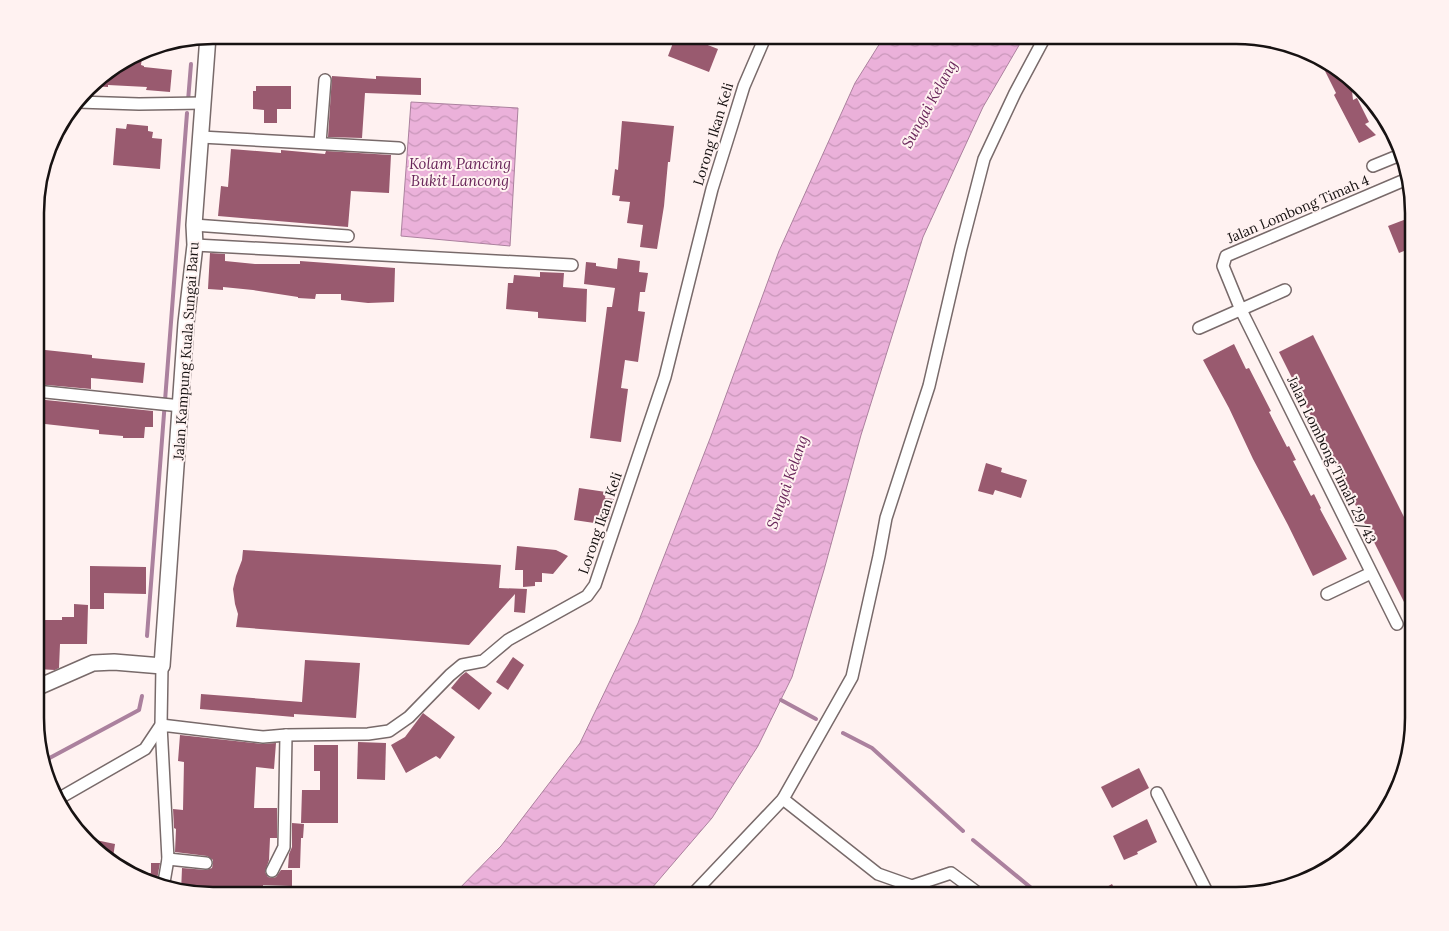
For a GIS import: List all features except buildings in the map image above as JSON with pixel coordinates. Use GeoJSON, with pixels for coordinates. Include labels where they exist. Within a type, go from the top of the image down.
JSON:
{"type":"FeatureCollection","features":[{"type":"Feature","properties":{"kind":"street","name":"Jalan Kampung Kuala Sungai Baru"},"geometry":{"type":"LineString","coordinates":[[162,666],[176,406],[195,245],[194,224],[208,44]]}},
{"type":"Feature","properties":{"kind":"street","name":"Lorong Ikan Keli"},"geometry":{"type":"LineString","coordinates":[[162,725],[263,737],[368,734],[389,731],[409,717],[462,665],[483,661],[508,640],[587,596],[595,585],[665,377],[712,189],[744,86],[762,44]]}},
{"type":"Feature","properties":{"kind":"street"},"geometry":{"type":"LineString","coordinates":[[700,887],[783,799],[852,677],[880,556],[886,518],[929,386],[984,159],[1042,44]]}},
{"type":"Feature","properties":{"kind":"street"},"geometry":{"type":"LineString","coordinates":[[320,144],[325,80]]}},
{"type":"Feature","properties":{"kind":"street"},"geometry":{"type":"LineString","coordinates":[[85,102],[204,103]]}},
{"type":"Feature","properties":{"kind":"street"},"geometry":{"type":"LineString","coordinates":[[201,136],[400,148]]}},
{"type":"Feature","properties":{"kind":"street"},"geometry":{"type":"LineString","coordinates":[[1373,166],[1395,157]]}},
{"type":"Feature","properties":{"kind":"street","name":"Jalan Lombong Timah 4"},"geometry":{"type":"LineString","coordinates":[[1241,310],[1223,266],[1226,256],[1402,181]]}},
{"type":"Feature","properties":{"kind":"street"},"geometry":{"type":"LineString","coordinates":[[194,224],[348,236]]}},
{"type":"Feature","properties":{"kind":"street"},"geometry":{"type":"LineString","coordinates":[[195,245],[572,265]]}},
{"type":"Feature","properties":{"kind":"street"},"geometry":{"type":"LineString","coordinates":[[1199,328],[1285,290]]}},
{"type":"Feature","properties":{"kind":"street","name":"Jalan Lombong Timah 29/43"},"geometry":{"type":"LineString","coordinates":[[1241,310],[1397,624]]}},
{"type":"Feature","properties":{"kind":"street"},"geometry":{"type":"LineString","coordinates":[[44,392],[176,406]]}},
{"type":"Feature","properties":{"kind":"street"},"geometry":{"type":"LineString","coordinates":[[1327,594],[1371,572]]}},
{"type":"Feature","properties":{"kind":"street"},"geometry":{"type":"LineString","coordinates":[[44,684],[93,663],[114,662],[162,666],[162,725],[168,859],[164,880]]}},
{"type":"Feature","properties":{"kind":"street"},"geometry":{"type":"LineString","coordinates":[[63,796],[145,749],[162,725]]}},
{"type":"Feature","properties":{"kind":"street"},"geometry":{"type":"LineString","coordinates":[[272,871],[284,847],[286,735]]}},
{"type":"Feature","properties":{"kind":"street"},"geometry":{"type":"LineString","coordinates":[[1157,793],[1204,887]]}},
{"type":"Feature","properties":{"kind":"street"},"geometry":{"type":"LineString","coordinates":[[783,799],[878,874],[902,887]]}},
{"type":"Feature","properties":{"kind":"street"},"geometry":{"type":"LineString","coordinates":[[168,859],[206,863]]}},
{"type":"Feature","properties":{"kind":"street"},"geometry":{"type":"LineString","coordinates":[[919,887],[951,873],[970,887]]}},
{"type":"Feature","properties":{"kind":"water","name":"Sungai Kelang"},"geometry":{"type":"Polygon","coordinates":[[[879,44],[1020,44],[983,107],[923,237],[861,435],[792,677],[758,746],[712,818],[653,887],[461,887],[501,846],[580,743],[638,623],[711,436],[779,251],[855,83],[879,44]]]}},
{"type":"Feature","properties":{"kind":"water","name":"Kolam Pancing Bukit Lancong"},"geometry":{"type":"Polygon","coordinates":[[[411,102],[518,108],[510,246],[401,236],[411,102]]]}},
{"type":"Feature","properties":{"kind":"waterway"},"geometry":{"type":"LineString","coordinates":[[188,101],[191,64]]}},
{"type":"Feature","properties":{"kind":"waterway"},"geometry":{"type":"LineString","coordinates":[[147,636],[187,113]]}},
{"type":"Feature","properties":{"kind":"waterway"},"geometry":{"type":"LineString","coordinates":[[49,758],[139,710],[142,696]]}},
{"type":"Feature","properties":{"kind":"waterway"},"geometry":{"type":"LineString","coordinates":[[781,700],[816,719]]}},
{"type":"Feature","properties":{"kind":"waterway"},"geometry":{"type":"LineString","coordinates":[[843,733],[872,748],[963,831]]}},
{"type":"Feature","properties":{"kind":"waterway"},"geometry":{"type":"LineString","coordinates":[[973,840],[1030,887]]}}]}
